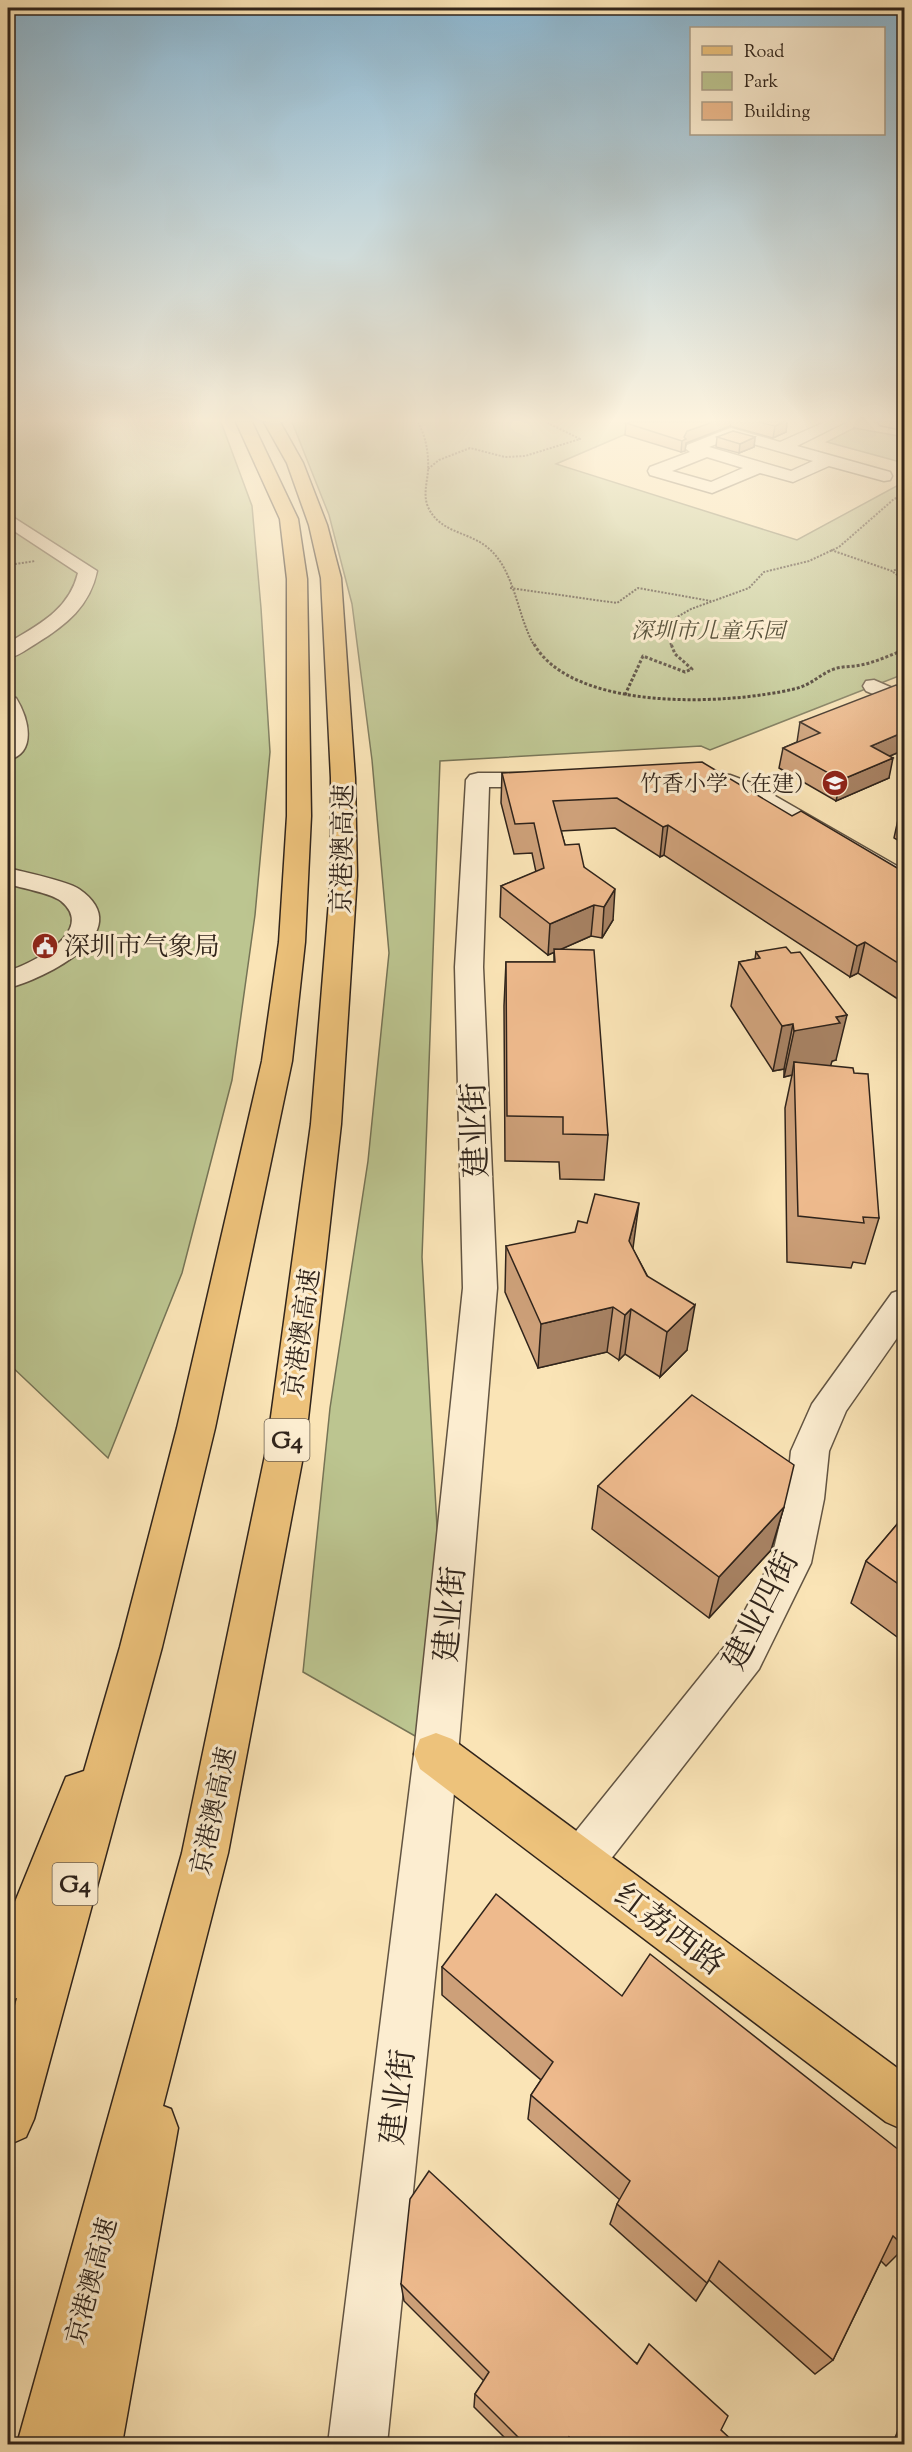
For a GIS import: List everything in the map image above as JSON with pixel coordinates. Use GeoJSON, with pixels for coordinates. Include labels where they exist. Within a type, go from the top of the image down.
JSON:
{"type":"FeatureCollection","features":[{"type":"Feature","properties":{"kind":"main road","name":"京港澳高速"},"geometry":{"type":"LineString","coordinates":[[8,2119],[141,1647],[196,1428],[277,1061],[292,942],[299,816],[297,579],[291,536]]}},
{"type":"Feature","properties":{"kind":"main road","name":"京港澳高速"},"geometry":{"type":"LineString","coordinates":[[46,2445],[205,1853],[288,1435],[326,1124],[344,876],[344,778],[331,578],[321,536]]}},
{"type":"Feature","properties":{"kind":"main road"},"geometry":{"type":"LineString","coordinates":[[8,1977],[141,1647]]}},
{"type":"Feature","properties":{"kind":"main road","name":"红荔西路"},"geometry":{"type":"LineString","coordinates":[[436,1754],[904,2104]]}},
{"type":"Feature","properties":{"kind":"main road"},"geometry":{"type":"LineString","coordinates":[[92,2445],[205,1853]]}},
{"type":"Feature","properties":{"kind":"street"},"geometry":{"type":"LineString","coordinates":[[8,652],[60,618],[74,606],[82,594],[88,571],[35,536]]}},
{"type":"Feature","properties":{"kind":"street"},"geometry":{"type":"LineString","coordinates":[[874,686],[904,701]]}},
{"type":"Feature","properties":{"kind":"street"},"geometry":{"type":"LineString","coordinates":[[8,703],[16,716],[18,728],[17,739],[8,753]]}},
{"type":"Feature","properties":{"kind":"street","name":"建业街"},"geometry":{"type":"LineString","coordinates":[[357,2445],[436,1754],[480,1288],[469,967],[478,780],[570,780]]}},
{"type":"Feature","properties":{"kind":"street"},"geometry":{"type":"LineString","coordinates":[[684,780],[730,782],[746,789],[904,880]]}},
{"type":"Feature","properties":{"kind":"street"},"geometry":{"type":"LineString","coordinates":[[8,876],[69,894],[82,907],[85,926],[73,945],[54,961],[8,980]]}},
{"type":"Feature","properties":{"kind":"street","name":"建业四街"},"geometry":{"type":"LineString","coordinates":[[580,1862],[744,1655],[791,1563],[805,1499],[810,1451],[830,1404],[904,1302]]}},
{"type":"Feature","properties":{"kind":"path"},"geometry":{"type":"LineString","coordinates":[[464,536],[494,554],[532,645],[549,666],[575,681],[624,695],[723,698],[776,693],[814,682],[833,669],[857,666],[904,650]]}},
{"type":"Feature","properties":{"kind":"path"},"geometry":{"type":"LineString","coordinates":[[624,695],[643,656],[684,672],[692,669],[675,654],[663,625],[712,601],[749,588],[764,572],[810,561],[831,550],[848,536]]}},
{"type":"Feature","properties":{"kind":"path"},"geometry":{"type":"LineString","coordinates":[[831,550],[892,571],[904,580]]}},
{"type":"Feature","properties":{"kind":"path"},"geometry":{"type":"LineString","coordinates":[[892,571],[904,567]]}},
{"type":"Feature","properties":{"kind":"path"},"geometry":{"type":"LineString","coordinates":[[510,588],[617,603],[638,588],[712,601]]}},
{"type":"Feature","properties":{"kind":"green space"},"geometry":{"type":"Polygon","coordinates":[[[8,536],[255,536],[270,752],[255,915],[232,1080],[182,1273],[108,1458],[8,1363],[8,536]]]}},
{"type":"Feature","properties":{"kind":"green space","name":"深圳市儿童乐园"},"geometry":{"type":"Polygon","coordinates":[[[335,536],[786,536],[797,540],[804,536],[904,536],[904,674],[710,750],[701,746],[440,761],[422,1257],[439,1563],[422,1740],[303,1672],[330,1408],[368,1161],[389,953],[372,760],[352,604],[335,536]]]}},
{"type":"Feature","properties":{"kind":"building"},"geometry":{"type":"Polygon","coordinates":[[[896,685],[904,689],[904,732],[871,746],[893,758],[841,780],[783,748],[820,733],[800,722],[896,685]]]}},
{"type":"Feature","properties":{"kind":"building"},"geometry":{"type":"Polygon","coordinates":[[[702,762],[792,816],[801,811],[904,872],[904,967],[865,942],[857,946],[668,825],[663,827],[617,798],[553,801],[565,845],[579,844],[584,867],[615,889],[604,907],[594,905],[550,924],[501,886],[544,868],[534,823],[515,824],[502,773],[702,762]]]}},
{"type":"Feature","properties":{"kind":"building"},"geometry":{"type":"Polygon","coordinates":[[[786,947],[791,953],[800,952],[847,1015],[836,1017],[840,1023],[794,1031],[793,1024],[782,1026],[739,962],[760,958],[756,952],[786,947]]]}},
{"type":"Feature","properties":{"kind":"building"},"geometry":{"type":"Polygon","coordinates":[[[554,949],[594,950],[608,1135],[563,1134],[563,1117],[507,1116],[506,962],[555,962],[554,949]]]}},
{"type":"Feature","properties":{"kind":"building"},"geometry":{"type":"Polygon","coordinates":[[[794,1062],[853,1068],[854,1073],[868,1074],[879,1218],[863,1217],[864,1223],[798,1216],[794,1062]]]}},
{"type":"Feature","properties":{"kind":"building"},"geometry":{"type":"Polygon","coordinates":[[[595,1194],[639,1203],[629,1241],[647,1276],[695,1305],[667,1332],[631,1309],[625,1315],[613,1307],[541,1324],[506,1246],[575,1232],[578,1221],[587,1223],[595,1194]]]}},
{"type":"Feature","properties":{"kind":"building"},"geometry":{"type":"Polygon","coordinates":[[[692,1395],[794,1465],[784,1507],[719,1577],[598,1486],[692,1395]]]}},
{"type":"Feature","properties":{"kind":"building"},"geometry":{"type":"Polygon","coordinates":[[[904,1516],[904,1588],[866,1561],[904,1516]]]}},
{"type":"Feature","properties":{"kind":"building"},"geometry":{"type":"Polygon","coordinates":[[[496,1894],[622,1996],[650,1954],[904,2154],[904,2246],[893,2236],[833,2360],[719,2261],[707,2283],[617,2204],[630,2181],[531,2095],[553,2062],[442,1967],[496,1894]]]}},
{"type":"Feature","properties":{"kind":"building"},"geometry":{"type":"Polygon","coordinates":[[[429,2171],[637,2364],[649,2344],[728,2416],[721,2430],[735,2443],[734,2445],[577,2445],[569,2437],[565,2445],[526,2445],[475,2394],[489,2372],[401,2284],[410,2199],[429,2171]]]}},
{"type":"Feature","properties":{"kind":"place","name":"竹香小学（在建）"},"geometry":{"type":"Point","coordinates":[835,783]}},
{"type":"Feature","properties":{"kind":"place","name":"深圳市气象局"},"geometry":{"type":"Point","coordinates":[45,946]}}]}
